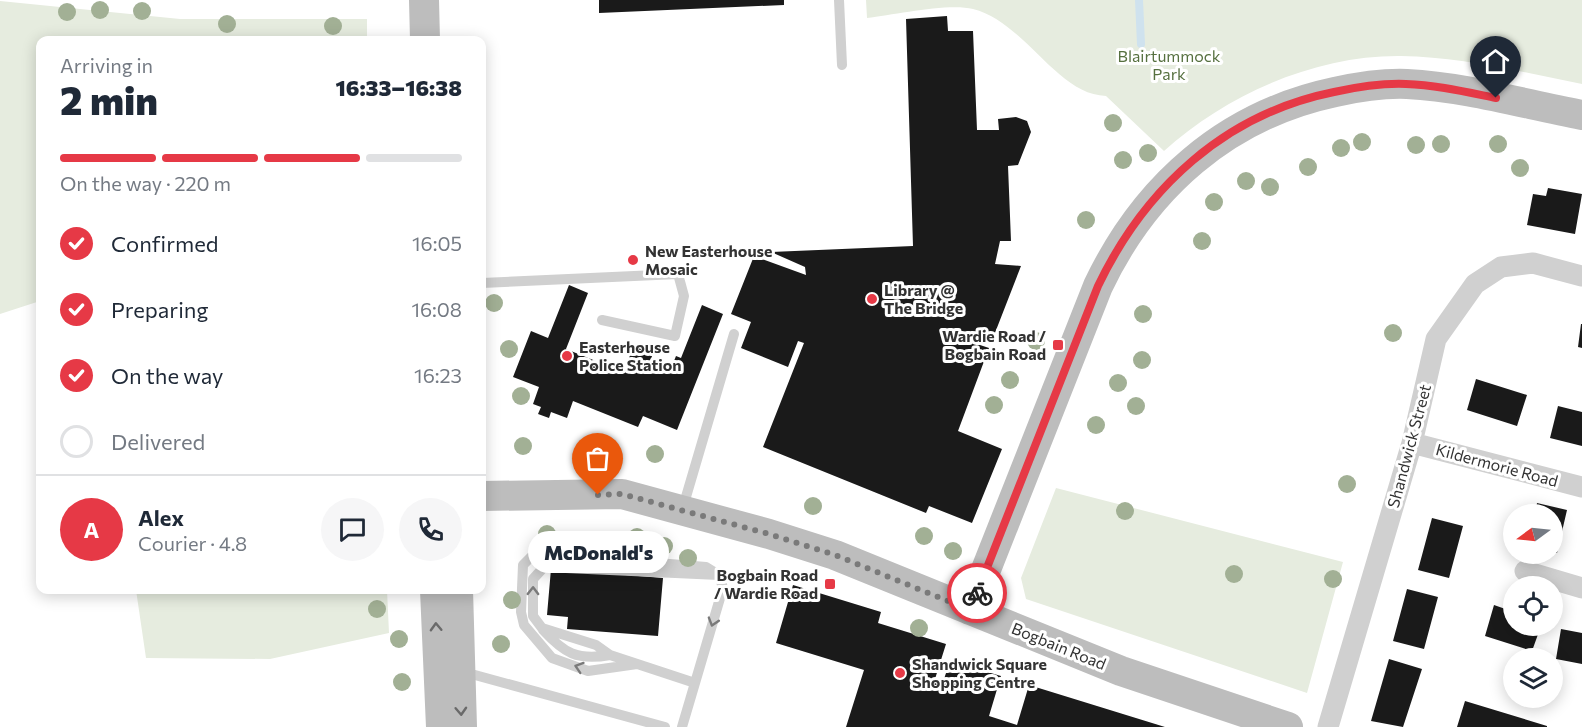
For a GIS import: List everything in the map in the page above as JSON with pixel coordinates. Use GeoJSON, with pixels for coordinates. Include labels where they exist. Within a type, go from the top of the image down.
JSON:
{"type":"FeatureCollection","features":[{"type":"Feature","properties":{"kind":"street"},"geometry":{"type":"LineString","coordinates":[[424,0],[425,36]]}},
{"type":"Feature","properties":{"kind":"street"},"geometry":{"type":"LineString","coordinates":[[970,610],[1098,286],[1113,254],[1134,222],[1159,193],[1202,152],[1251,120],[1284,106],[1315,96],[1378,85],[1434,86],[1582,115]]}},
{"type":"Feature","properties":{"kind":"street","name":"Shandwick Street"},"geometry":{"type":"LineString","coordinates":[[1328,727],[1412,443],[1436,339],[1475,284],[1501,267],[1533,263],[1582,276]]}},
{"type":"Feature","properties":{"kind":"street","name":"Kildermorie Road"},"geometry":{"type":"LineString","coordinates":[[1412,443],[1582,487]]}},
{"type":"Feature","properties":{"kind":"street","name":"Bogbain Road"},"geometry":{"type":"LineString","coordinates":[[486,496],[622,494],[682,510],[835,555],[1121,671],[1288,727]]}},
{"type":"Feature","properties":{"kind":"street"},"geometry":{"type":"LineString","coordinates":[[1525,571],[1582,588]]}},
{"type":"Feature","properties":{"kind":"street"},"geometry":{"type":"LineString","coordinates":[[436,594],[448,669],[462,727]]}},
{"type":"Feature","properties":{"kind":"street"},"geometry":{"type":"LineString","coordinates":[[441,727],[457,594]]}},
{"type":"Feature","properties":{"kind":"lane"},"geometry":{"type":"LineString","coordinates":[[839,0],[842,65]]}},
{"type":"Feature","properties":{"kind":"lane"},"geometry":{"type":"LineString","coordinates":[[486,283],[678,274],[684,296],[675,336],[602,320]]}},
{"type":"Feature","properties":{"kind":"lane"},"geometry":{"type":"LineString","coordinates":[[682,510],[734,334]]}},
{"type":"Feature","properties":{"kind":"lane"},"geometry":{"type":"LineString","coordinates":[[637,664],[588,671],[552,658],[524,625],[521,612],[523,565],[532,556],[548,554],[706,567],[719,575],[723,588],[682,727]]}},
{"type":"Feature","properties":{"kind":"lane"},"geometry":{"type":"LineString","coordinates":[[695,682],[610,655],[596,645],[542,628],[533,616],[533,579],[537,571],[544,567],[719,575]]}},
{"type":"Feature","properties":{"kind":"lane"},"geometry":{"type":"LineString","coordinates":[[448,669],[665,727]]}},
{"type":"Feature","properties":{"kind":"green space","name":"Blairtummock Park"},"geometry":{"type":"Polygon","coordinates":[[[866,0],[1582,0],[1582,84],[1447,59],[1401,56],[1369,57],[1337,62],[1274,82],[1244,96],[1216,112],[1164,151],[1106,96],[1088,93],[1072,84],[1009,28],[992,16],[973,9],[949,7],[867,18],[866,0]]]}},
{"type":"Feature","properties":{"kind":"green space"},"geometry":{"type":"Polygon","coordinates":[[[0,1],[180,19],[367,19],[367,36],[36,36],[36,302],[0,314],[0,1]]]}},
{"type":"Feature","properties":{"kind":"green space"},"geometry":{"type":"Polygon","coordinates":[[[1056,488],[1343,562],[1307,693],[1026,599],[1021,578],[1056,488]]]}},
{"type":"Feature","properties":{"kind":"green space"},"geometry":{"type":"Polygon","coordinates":[[[137,594],[387,594],[389,633],[270,659],[146,658],[137,594]]]}},
{"type":"Feature","properties":{"kind":"building"},"geometry":{"type":"Polygon","coordinates":[[[599,0],[784,0],[784,5],[599,13],[599,0]]]}},
{"type":"Feature","properties":{"kind":"building"},"geometry":{"type":"Polygon","coordinates":[[[947,16],[948,31],[973,31],[977,130],[999,130],[998,119],[1016,117],[1027,121],[1031,132],[1018,165],[1008,166],[1011,241],[1000,241],[995,264],[1021,266],[993,338],[981,333],[977,344],[989,348],[958,431],[1002,449],[972,523],[929,506],[926,513],[763,447],[804,343],[798,341],[788,367],[741,348],[751,322],[731,314],[754,256],[806,275],[805,267],[771,252],[913,246],[906,19],[947,16]]]}},
{"type":"Feature","properties":{"kind":"building"},"geometry":{"type":"Polygon","coordinates":[[[1548,188],[1582,194],[1575,234],[1527,225],[1533,194],[1546,196],[1548,188]]]}},
{"type":"Feature","properties":{"kind":"building"},"geometry":{"type":"Polygon","coordinates":[[[569,285],[588,293],[566,349],[623,372],[634,346],[653,354],[649,363],[670,371],[676,356],[681,358],[702,305],[723,314],[677,430],[643,416],[638,427],[573,401],[567,418],[551,412],[549,418],[538,414],[541,407],[533,404],[539,387],[513,377],[531,331],[548,338],[569,285]]]}},
{"type":"Feature","properties":{"kind":"building"},"geometry":{"type":"Polygon","coordinates":[[[1582,324],[1582,348],[1578,347],[1582,324]]]}},
{"type":"Feature","properties":{"kind":"building"},"geometry":{"type":"Polygon","coordinates":[[[1476,379],[1527,395],[1517,426],[1467,410],[1476,379]]]}},
{"type":"Feature","properties":{"kind":"building"},"geometry":{"type":"Polygon","coordinates":[[[1558,406],[1582,412],[1582,446],[1550,438],[1558,406]]]}},
{"type":"Feature","properties":{"kind":"building"},"geometry":{"type":"Polygon","coordinates":[[[1563,509],[1567,510],[1563,527],[1563,509]]]}},
{"type":"Feature","properties":{"kind":"building"},"geometry":{"type":"Polygon","coordinates":[[[1432,518],[1463,526],[1449,578],[1418,570],[1432,518]]]}},
{"type":"Feature","properties":{"kind":"building"},"geometry":{"type":"Polygon","coordinates":[[[551,569],[663,578],[658,636],[567,629],[568,617],[547,615],[551,569]]]}},
{"type":"Feature","properties":{"kind":"building","name":"Shandwick Square Shopping Centre"},"geometry":{"type":"Polygon","coordinates":[[[793,585],[881,612],[878,623],[946,644],[935,679],[943,682],[950,661],[1001,676],[989,716],[1017,725],[1029,685],[1165,727],[846,727],[864,670],[776,643],[793,585]]]}},
{"type":"Feature","properties":{"kind":"building"},"geometry":{"type":"Polygon","coordinates":[[[1407,589],[1438,597],[1424,649],[1393,641],[1407,589]]]}},
{"type":"Feature","properties":{"kind":"building"},"geometry":{"type":"Polygon","coordinates":[[[1494,605],[1503,608],[1503,636],[1537,636],[1533,648],[1523,648],[1485,636],[1494,605]]]}},
{"type":"Feature","properties":{"kind":"building"},"geometry":{"type":"Polygon","coordinates":[[[1563,629],[1582,633],[1582,664],[1563,660],[1563,648],[1558,648],[1563,629]]]}},
{"type":"Feature","properties":{"kind":"building"},"geometry":{"type":"Polygon","coordinates":[[[1389,659],[1422,669],[1403,727],[1371,721],[1389,659]]]}},
{"type":"Feature","properties":{"kind":"building"},"geometry":{"type":"Polygon","coordinates":[[[1465,701],[1547,726],[1547,727],[1457,727],[1465,701]]]}},
{"type":"Feature","properties":{"kind":"waterway"},"geometry":{"type":"LineString","coordinates":[[1139,0],[1141,44]]}},
{"type":"Feature","properties":{"kind":"way so far"},"geometry":{"type":"LineString","coordinates":[[598,495],[622,494],[769,534],[835,555],[970,610],[977,593]]}},
{"type":"Feature","properties":{"kind":"place","name":"New Easterhouse Mosaic"},"geometry":{"type":"Point","coordinates":[633,260]}},
{"type":"Feature","properties":{"kind":"place","name":"Library @ The Bridge"},"geometry":{"type":"Point","coordinates":[872,299]}},
{"type":"Feature","properties":{"kind":"place","name":"Wardie Road / Bogbain Road"},"geometry":{"type":"Point","coordinates":[1058,345]}},
{"type":"Feature","properties":{"kind":"place","name":"Easterhouse Police Station"},"geometry":{"type":"Point","coordinates":[567,356]}},
{"type":"Feature","properties":{"kind":"place","name":"McDonald's"},"geometry":{"type":"Point","coordinates":[598,495]}},
{"type":"Feature","properties":{"kind":"place","name":"Bogbain Road / Wardie Road"},"geometry":{"type":"Point","coordinates":[830,584]}},
{"type":"Feature","properties":{"kind":"place","name":"Shandwick Square Shopping Centre"},"geometry":{"type":"Point","coordinates":[900,673]}},
{"type":"Feature","properties":{"kind":"route"},"geometry":{"type":"LineString","coordinates":[[977,593],[1098,286],[1113,254],[1134,222],[1183,167],[1227,134],[1251,120],[1315,96],[1378,85],[1405,84],[1434,86],[1496,98]]}}]}
